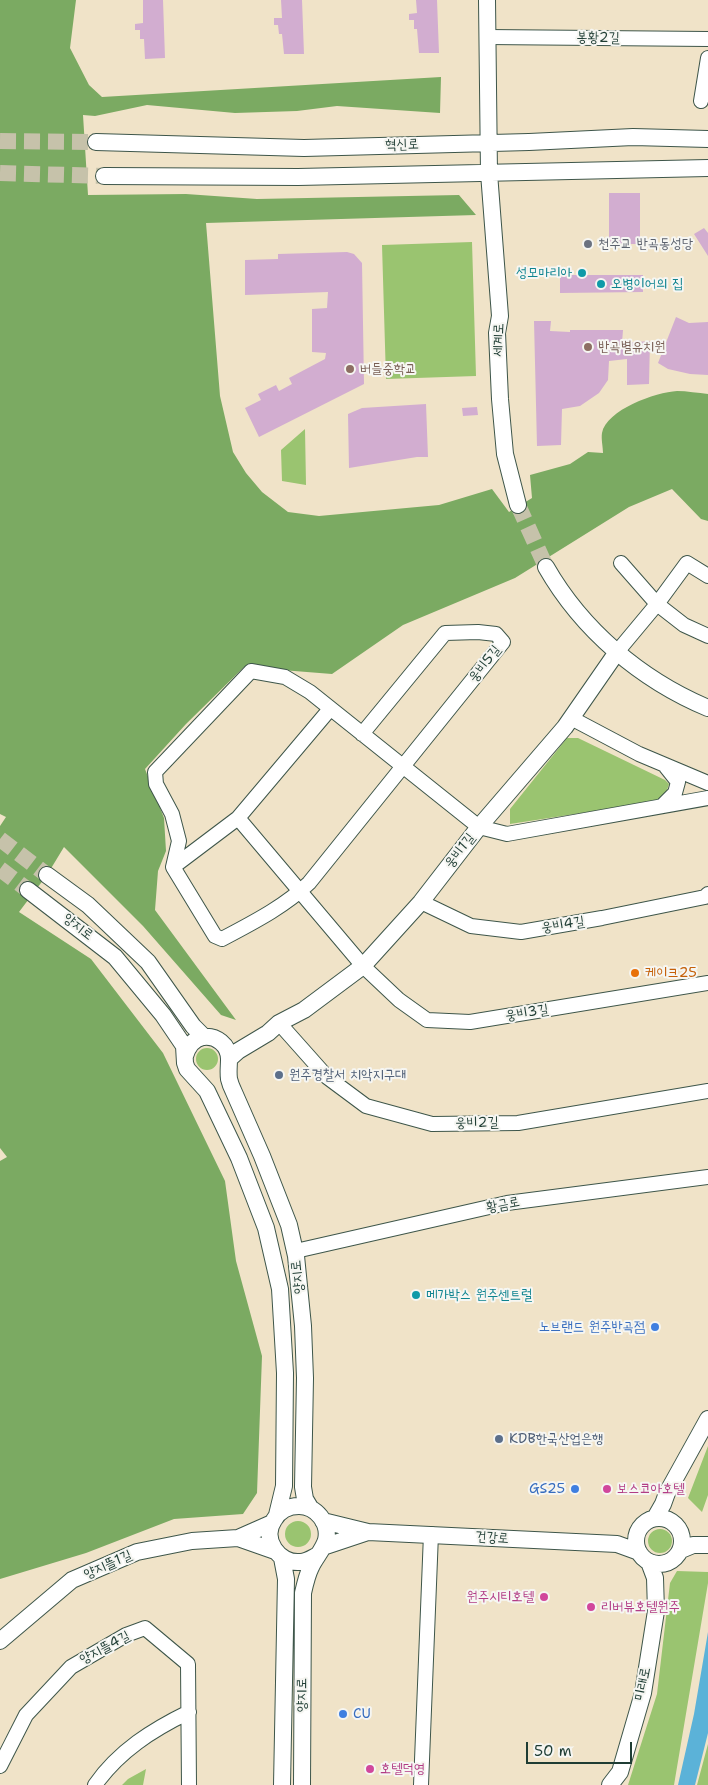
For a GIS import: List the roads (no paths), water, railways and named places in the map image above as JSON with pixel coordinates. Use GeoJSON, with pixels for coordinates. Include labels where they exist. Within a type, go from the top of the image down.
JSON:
{"type":"FeatureCollection","features":[{"type":"Feature","properties":{"kind":"street"},"geometry":{"type":"LineString","coordinates":[[487,0],[488,143]]}},
{"type":"Feature","properties":{"kind":"street","name":"봉황2길"},"geometry":{"type":"LineString","coordinates":[[487,36],[708,39]]}},
{"type":"Feature","properties":{"kind":"street"},"geometry":{"type":"LineString","coordinates":[[702,102],[708,58]]}},
{"type":"Feature","properties":{"kind":"street","name":"혁신로"},"geometry":{"type":"LineString","coordinates":[[96,142],[304,148],[633,137],[708,139]]}},
{"type":"Feature","properties":{"kind":"street","name":"세계로"},"geometry":{"type":"LineString","coordinates":[[488,143],[500,316],[497,333],[500,399],[505,454],[518,505]]}},
{"type":"Feature","properties":{"kind":"street"},"geometry":{"type":"LineString","coordinates":[[104,176],[298,177],[708,168]]}},
{"type":"Feature","properties":{"kind":"street"},"geometry":{"type":"LineString","coordinates":[[621,563],[657,604],[684,625],[708,636]]}},
{"type":"Feature","properties":{"kind":"street"},"geometry":{"type":"LineString","coordinates":[[617,652],[657,604],[687,563],[708,576]]}},
{"type":"Feature","properties":{"kind":"street"},"geometry":{"type":"LineString","coordinates":[[546,567],[567,601],[617,652],[667,688],[708,708]]}},
{"type":"Feature","properties":{"kind":"street","name":"웅비5길"},"geometry":{"type":"LineString","coordinates":[[173,867],[215,936],[222,939],[269,914],[301,891],[503,642],[496,634],[478,632],[445,633],[362,734]]}},
{"type":"Feature","properties":{"kind":"street","name":"웅비1길"},"geometry":{"type":"LineString","coordinates":[[202,1085],[218,1078],[224,1073],[228,1062],[238,1050],[268,1033],[278,1024],[304,1010],[363,966],[421,902],[479,827],[571,718],[617,652]]}},
{"type":"Feature","properties":{"kind":"street"},"geometry":{"type":"LineString","coordinates":[[173,867],[179,842],[172,814],[156,784],[155,772],[251,671],[285,677],[310,692],[479,827],[507,834],[708,798]]}},
{"type":"Feature","properties":{"kind":"street"},"geometry":{"type":"LineString","coordinates":[[173,867],[238,818],[330,709]]}},
{"type":"Feature","properties":{"kind":"street"},"geometry":{"type":"LineString","coordinates":[[571,718],[639,754],[708,784]]}},
{"type":"Feature","properties":{"kind":"street"},"geometry":{"type":"LineString","coordinates":[[662,806],[675,793],[678,782],[664,764]]}},
{"type":"Feature","properties":{"kind":"street"},"geometry":{"type":"LineString","coordinates":[[238,818],[363,966]]}},
{"type":"Feature","properties":{"kind":"street","name":"양지로"},"geometry":{"type":"LineString","coordinates":[[47,875],[88,905],[148,962],[199,1031]]}},
{"type":"Feature","properties":{"kind":"street","name":"양지로"},"geometry":{"type":"LineString","coordinates":[[28,890],[115,957],[163,1015],[184,1046],[187,1069],[202,1085],[239,1158],[266,1228],[280,1289],[284,1338],[284,1486],[274,1519]]}},
{"type":"Feature","properties":{"kind":"street","name":"웅비4길"},"geometry":{"type":"LineString","coordinates":[[421,902],[471,926],[521,932],[602,918],[708,894]]}},
{"type":"Feature","properties":{"kind":"street","name":"웅비3길"},"geometry":{"type":"LineString","coordinates":[[363,966],[399,1000],[427,1020],[470,1022],[708,983]]}},
{"type":"Feature","properties":{"kind":"street","name":"웅비2길"},"geometry":{"type":"LineString","coordinates":[[278,1024],[327,1077],[366,1106],[432,1124],[518,1123],[708,1091]]}},
{"type":"Feature","properties":{"kind":"street"},"geometry":{"type":"LineString","coordinates":[[185,1056],[191,1043],[197,1039],[199,1031],[212,1037],[228,1062]]}},
{"type":"Feature","properties":{"kind":"street","name":"양지로"},"geometry":{"type":"LineString","coordinates":[[228,1062],[246,1122],[290,1225],[296,1256],[303,1326],[305,1378],[302,1487],[305,1499],[311,1508]]}},
{"type":"Feature","properties":{"kind":"street"},"geometry":{"type":"LineString","coordinates":[[246,1122],[264,1146],[296,1225],[307,1311],[303,1326]]}},
{"type":"Feature","properties":{"kind":"street","name":"황금로"},"geometry":{"type":"LineString","coordinates":[[300,1250],[507,1203],[708,1177]]}},
{"type":"Feature","properties":{"kind":"street"},"geometry":{"type":"LineString","coordinates":[[661,1514],[674,1522],[691,1544],[671,1561],[648,1558],[639,1529],[644,1523],[661,1514],[666,1493],[708,1419]]}},
{"type":"Feature","properties":{"kind":"street"},"geometry":{"type":"LineString","coordinates":[[238,1538],[274,1519],[285,1509],[293,1506],[302,1506],[311,1508],[323,1521],[326,1539],[320,1551]]}},
{"type":"Feature","properties":{"kind":"street"},"geometry":{"type":"LineString","coordinates":[[274,1519],[270,1532],[270,1542],[278,1554],[286,1579],[282,1785]]}},
{"type":"Feature","properties":{"kind":"street"},"geometry":{"type":"LineString","coordinates":[[323,1521],[368,1532]]}},
{"type":"Feature","properties":{"kind":"street"},"geometry":{"type":"LineString","coordinates":[[238,1538],[291,1561],[300,1562],[310,1560],[320,1551],[368,1532]]}},
{"type":"Feature","properties":{"kind":"street","name":"건강로"},"geometry":{"type":"LineString","coordinates":[[368,1532],[617,1544],[648,1558]]}},
{"type":"Feature","properties":{"kind":"street"},"geometry":{"type":"LineString","coordinates":[[421,1785],[431,1534]]}},
{"type":"Feature","properties":{"kind":"street","name":"양지뜰1길"},"geometry":{"type":"LineString","coordinates":[[0,1641],[72,1580],[137,1552],[192,1541],[238,1538]]}},
{"type":"Feature","properties":{"kind":"street","name":"양지로"},"geometry":{"type":"LineString","coordinates":[[302,1785],[303,1592],[306,1580],[320,1551]]}},
{"type":"Feature","properties":{"kind":"street","name":"미래로"},"geometry":{"type":"LineString","coordinates":[[610,1785],[620,1772],[643,1693],[656,1611],[648,1558]]}},
{"type":"Feature","properties":{"kind":"street","name":"양지뜰4길"},"geometry":{"type":"LineString","coordinates":[[0,1766],[26,1715],[71,1667],[126,1635],[145,1628],[188,1664],[189,1785]]}},
{"type":"Feature","properties":{"kind":"street"},"geometry":{"type":"LineString","coordinates":[[95,1785],[112,1764],[133,1745],[160,1726],[189,1712]]}},
{"type":"Feature","properties":{"kind":"water"},"geometry":{"type":"Polygon","coordinates":[[[708,1632],[708,1733],[695,1785],[678,1785],[694,1714],[708,1632]]]}},
{"type":"Feature","properties":{"kind":"tunnel"},"geometry":{"type":"LineString","coordinates":[[0,141],[96,142]]}},
{"type":"Feature","properties":{"kind":"tunnel"},"geometry":{"type":"LineString","coordinates":[[0,173],[104,176]]}},
{"type":"Feature","properties":{"kind":"tunnel"},"geometry":{"type":"LineString","coordinates":[[518,505],[546,567]]}},
{"type":"Feature","properties":{"kind":"tunnel"},"geometry":{"type":"LineString","coordinates":[[0,839],[47,875]]}},
{"type":"Feature","properties":{"kind":"tunnel"},"geometry":{"type":"LineString","coordinates":[[0,869],[28,890]]}},
{"type":"Feature","properties":{"kind":"place","name":"천주교 반곡동성당"},"geometry":{"type":"Point","coordinates":[588,244]}},
{"type":"Feature","properties":{"kind":"place","name":"성모마리아"},"geometry":{"type":"Point","coordinates":[582,273]}},
{"type":"Feature","properties":{"kind":"place","name":"오병이어의 집"},"geometry":{"type":"Point","coordinates":[601,284]}},
{"type":"Feature","properties":{"kind":"place","name":"반곡별유치원"},"geometry":{"type":"Point","coordinates":[588,347]}},
{"type":"Feature","properties":{"kind":"place","name":"버들중학교"},"geometry":{"type":"Point","coordinates":[350,369]}},
{"type":"Feature","properties":{"kind":"place","name":"케이크25"},"geometry":{"type":"Point","coordinates":[635,973]}},
{"type":"Feature","properties":{"kind":"place","name":"원주경찰서 치악지구대"},"geometry":{"type":"Point","coordinates":[279,1075]}},
{"type":"Feature","properties":{"kind":"place","name":"메가박스 원주센트럴"},"geometry":{"type":"Point","coordinates":[416,1295]}},
{"type":"Feature","properties":{"kind":"place","name":"노브랜드 원주반곡점"},"geometry":{"type":"Point","coordinates":[655,1327]}},
{"type":"Feature","properties":{"kind":"place","name":"KDB한국산업은행"},"geometry":{"type":"Point","coordinates":[499,1439]}},
{"type":"Feature","properties":{"kind":"place","name":"GS25"},"geometry":{"type":"Point","coordinates":[575,1489]}},
{"type":"Feature","properties":{"kind":"place","name":"보스코아호텔"},"geometry":{"type":"Point","coordinates":[607,1489]}},
{"type":"Feature","properties":{"kind":"place","name":"원주시티호텔"},"geometry":{"type":"Point","coordinates":[544,1597]}},
{"type":"Feature","properties":{"kind":"place","name":"리버뷰호텔원주"},"geometry":{"type":"Point","coordinates":[591,1607]}},
{"type":"Feature","properties":{"kind":"place","name":"CU"},"geometry":{"type":"Point","coordinates":[343,1714]}},
{"type":"Feature","properties":{"kind":"place","name":"호텔덕영"},"geometry":{"type":"Point","coordinates":[370,1769]}}]}
